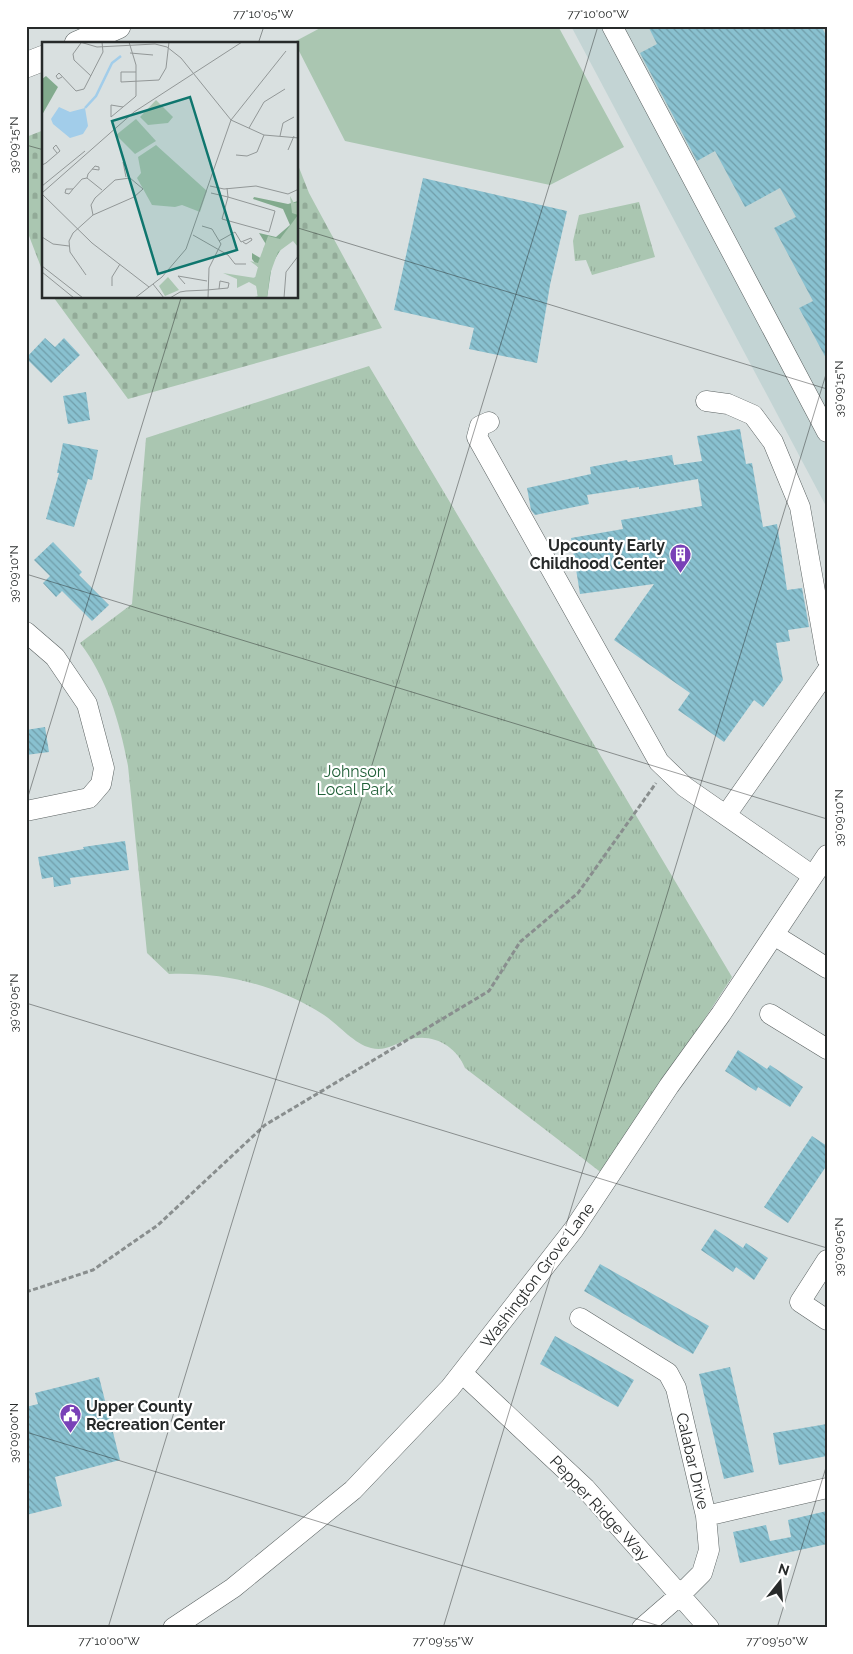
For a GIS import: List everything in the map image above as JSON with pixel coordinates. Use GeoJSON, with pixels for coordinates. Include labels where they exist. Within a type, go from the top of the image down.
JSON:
{"type":"FeatureCollection","features":[{"type":"Feature","properties":{"kind":"main road"},"geometry":{"type":"LineString","coordinates":[[82,42],[118,26]]}},
{"type":"Feature","properties":{"kind":"main road"},"geometry":{"type":"LineString","coordinates":[[26,65],[42,59]]}},
{"type":"Feature","properties":{"kind":"street"},"geometry":{"type":"LineString","coordinates":[[612,26],[827,432]]}},
{"type":"Feature","properties":{"kind":"street"},"geometry":{"type":"LineString","coordinates":[[706,401],[728,404],[753,415],[773,442],[800,507],[827,659]]}},
{"type":"Feature","properties":{"kind":"street"},"geometry":{"type":"LineString","coordinates":[[489,422],[480,426],[477,437],[659,762],[686,786],[813,876]]}},
{"type":"Feature","properties":{"kind":"street"},"geometry":{"type":"LineString","coordinates":[[26,632],[55,657],[87,704],[104,768],[101,784],[89,798],[26,811]]}},
{"type":"Feature","properties":{"kind":"street"},"geometry":{"type":"LineString","coordinates":[[726,815],[827,671]]}},
{"type":"Feature","properties":{"kind":"street","name":"Washington Grove Lane"},"geometry":{"type":"LineString","coordinates":[[173,1628],[233,1588],[353,1490],[450,1388],[574,1229],[827,855]]}},
{"type":"Feature","properties":{"kind":"street"},"geometry":{"type":"LineString","coordinates":[[774,934],[827,968]]}},
{"type":"Feature","properties":{"kind":"street"},"geometry":{"type":"LineString","coordinates":[[770,1014],[827,1049]]}},
{"type":"Feature","properties":{"kind":"street"},"geometry":{"type":"LineString","coordinates":[[827,1260],[800,1302],[827,1320]]}},
{"type":"Feature","properties":{"kind":"street","name":"Calabar Drive"},"geometry":{"type":"LineString","coordinates":[[580,1318],[668,1373],[676,1388],[706,1516],[710,1550],[702,1573],[642,1628]]}},
{"type":"Feature","properties":{"kind":"street","name":"Pepper Ridge Way"},"geometry":{"type":"LineString","coordinates":[[462,1373],[585,1488],[709,1628]]}},
{"type":"Feature","properties":{"kind":"street"},"geometry":{"type":"LineString","coordinates":[[706,1516],[827,1488]]}},
{"type":"Feature","properties":{"kind":"path"},"geometry":{"type":"LineString","coordinates":[[26,1292],[93,1270],[158,1225],[266,1125],[489,991],[520,942],[578,893],[666,768]]}},
{"type":"Feature","properties":{"kind":"shaded area"},"geometry":{"type":"Polygon","coordinates":[[[571,26],[827,26],[827,508],[571,26]]]}},
{"type":"Feature","properties":{"kind":"green space"},"geometry":{"type":"Polygon","coordinates":[[[324,26],[558,26],[624,147],[550,185],[345,141],[299,51],[299,42],[294,42],[324,26]]]}},
{"type":"Feature","properties":{"kind":"green space"},"geometry":{"type":"Polygon","coordinates":[[[42,131],[42,270],[26,228],[26,137],[42,131]]]}},
{"type":"Feature","properties":{"kind":"green space"},"geometry":{"type":"Polygon","coordinates":[[[299,168],[309,193],[382,328],[128,399],[55,299],[299,299],[299,168]]]}},
{"type":"Feature","properties":{"kind":"green space"},"geometry":{"type":"Polygon","coordinates":[[[639,202],[655,257],[592,275],[586,260],[575,261],[573,241],[579,215],[639,202]]]}},
{"type":"Feature","properties":{"kind":"green space","name":"Johnson Local Park"},"geometry":{"type":"Polygon","coordinates":[[[369,366],[732,977],[603,1174],[465,1068],[456,1053],[442,1042],[434,1039],[416,1038],[381,1049],[371,1048],[359,1043],[324,1015],[288,996],[250,982],[230,978],[210,975],[169,974],[147,953],[125,750],[105,686],[80,643],[132,604],[146,438],[369,366]]]}},
{"type":"Feature","properties":{"kind":"building"},"geometry":{"type":"Polygon","coordinates":[[[648,26],[821,26],[827,37],[827,360],[799,308],[813,301],[774,228],[796,217],[780,188],[745,207],[715,151],[697,161],[640,53],[657,44],[648,26]]]}},
{"type":"Feature","properties":{"kind":"building"},"geometry":{"type":"Polygon","coordinates":[[[423,178],[567,211],[550,285],[537,363],[469,349],[474,328],[394,310],[423,178]]]}},
{"type":"Feature","properties":{"kind":"building"},"geometry":{"type":"Polygon","coordinates":[[[45,338],[55,347],[64,338],[80,355],[51,383],[26,358],[45,338]]]}},
{"type":"Feature","properties":{"kind":"building"},"geometry":{"type":"Polygon","coordinates":[[[86,392],[90,420],[68,424],[63,396],[86,392]]]}},
{"type":"Feature","properties":{"kind":"building","name":"Upcounty Early Childhood Center"},"geometry":{"type":"Polygon","coordinates":[[[740,429],[746,464],[752,463],[763,527],[777,524],[787,590],[802,588],[809,627],[788,630],[790,641],[776,643],[783,680],[763,707],[754,700],[724,742],[678,710],[690,693],[614,640],[654,584],[580,594],[571,538],[623,529],[621,520],[702,506],[698,479],[587,495],[589,504],[535,515],[531,510],[527,488],[591,474],[590,467],[627,460],[628,462],[672,455],[674,465],[702,461],[697,436],[740,429]]]}},
{"type":"Feature","properties":{"kind":"building"},"geometry":{"type":"Polygon","coordinates":[[[63,443],[98,450],[92,480],[88,479],[74,527],[46,519],[59,473],[57,473],[63,443]]]}},
{"type":"Feature","properties":{"kind":"building"},"geometry":{"type":"Polygon","coordinates":[[[53,542],[82,572],[79,575],[109,605],[92,621],[62,591],[56,597],[43,583],[50,576],[34,560],[53,542]]]}},
{"type":"Feature","properties":{"kind":"building"},"geometry":{"type":"Polygon","coordinates":[[[45,727],[49,752],[26,755],[26,730],[45,727]]]}},
{"type":"Feature","properties":{"kind":"building"},"geometry":{"type":"Polygon","coordinates":[[[125,841],[129,870],[70,878],[71,884],[54,887],[53,877],[42,879],[38,857],[84,849],[83,847],[125,841]]]}},
{"type":"Feature","properties":{"kind":"building"},"geometry":{"type":"Polygon","coordinates":[[[738,1050],[767,1069],[770,1065],[803,1087],[790,1107],[758,1087],[756,1091],[725,1071],[738,1050]]]}},
{"type":"Feature","properties":{"kind":"building"},"geometry":{"type":"Polygon","coordinates":[[[812,1136],[827,1146],[827,1165],[788,1223],[764,1207],[812,1136]]]}},
{"type":"Feature","properties":{"kind":"building"},"geometry":{"type":"Polygon","coordinates":[[[715,1229],[743,1248],[746,1243],[768,1258],[754,1280],[736,1267],[733,1272],[701,1250],[715,1229]]]}},
{"type":"Feature","properties":{"kind":"building"},"geometry":{"type":"Polygon","coordinates":[[[600,1264],[709,1326],[693,1354],[584,1291],[600,1264]]]}},
{"type":"Feature","properties":{"kind":"building"},"geometry":{"type":"Polygon","coordinates":[[[555,1336],[634,1380],[618,1407],[540,1364],[555,1336]]]}},
{"type":"Feature","properties":{"kind":"building"},"geometry":{"type":"Polygon","coordinates":[[[730,1367],[754,1472],[724,1479],[699,1374],[730,1367]]]}},
{"type":"Feature","properties":{"kind":"building","name":"Upper County Recreation Center"},"geometry":{"type":"Polygon","coordinates":[[[99,1377],[120,1460],[55,1477],[62,1506],[26,1515],[26,1407],[38,1404],[35,1393],[99,1377]]]}},
{"type":"Feature","properties":{"kind":"building"},"geometry":{"type":"Polygon","coordinates":[[[827,1424],[827,1456],[779,1465],[773,1433],[827,1424]]]}},
{"type":"Feature","properties":{"kind":"building"},"geometry":{"type":"Polygon","coordinates":[[[827,1511],[827,1544],[740,1563],[733,1532],[766,1525],[770,1541],[791,1537],[788,1520],[827,1511]]]}},
{"type":"Feature","properties":{"kind":"place","name":"Upcounty Early Childhood Center"},"geometry":{"type":"Point","coordinates":[681,573]}},
{"type":"Feature","properties":{"kind":"place","name":"Upper County Recreation Center"},"geometry":{"type":"Point","coordinates":[70,1434]}}]}
